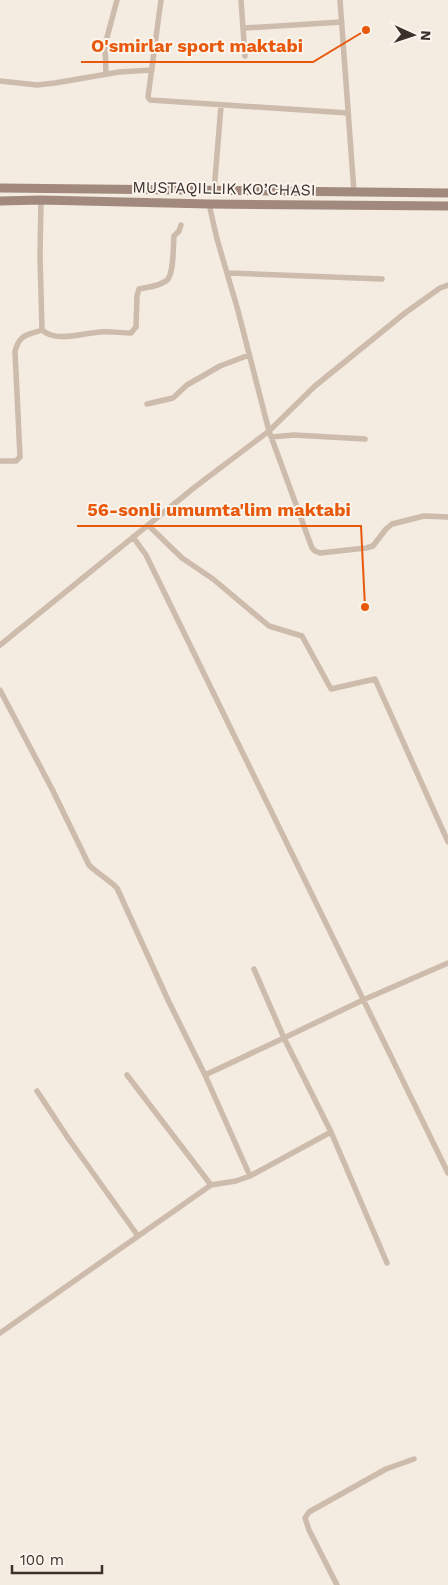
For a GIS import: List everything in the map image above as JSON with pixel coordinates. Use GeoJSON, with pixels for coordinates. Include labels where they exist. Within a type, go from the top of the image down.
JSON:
{"type":"FeatureCollection","features":[{"type":"Feature","properties":{"kind":"main road","name":"MUSTAQILLIK KO’CHASI"},"geometry":{"type":"LineString","coordinates":[[0,188],[448,193]]}},
{"type":"Feature","properties":{"kind":"main road","name":"MUSTAQILLIK KO’CHASI"},"geometry":{"type":"LineString","coordinates":[[0,201],[448,206]]}},
{"type":"Feature","properties":{"kind":"street"},"geometry":{"type":"LineString","coordinates":[[106,74],[105,45],[117,0]]}},
{"type":"Feature","properties":{"kind":"street"},"geometry":{"type":"LineString","coordinates":[[161,0],[148,97],[150,100],[348,113]]}},
{"type":"Feature","properties":{"kind":"street"},"geometry":{"type":"LineString","coordinates":[[241,0],[245,56]]}},
{"type":"Feature","properties":{"kind":"street"},"geometry":{"type":"LineString","coordinates":[[340,0],[354,192]]}},
{"type":"Feature","properties":{"kind":"street"},"geometry":{"type":"LineString","coordinates":[[244,28],[342,22]]}},
{"type":"Feature","properties":{"kind":"street"},"geometry":{"type":"LineString","coordinates":[[0,81],[37,85],[106,74],[152,70]]}},
{"type":"Feature","properties":{"kind":"street"},"geometry":{"type":"LineString","coordinates":[[214,191],[221,106]]}},
{"type":"Feature","properties":{"kind":"street"},"geometry":{"type":"LineString","coordinates":[[41,200],[42,330],[47,335],[63,336],[101,331],[131,333],[136,327],[139,289],[160,284],[169,278],[174,236],[179,231],[181,225]]}},
{"type":"Feature","properties":{"kind":"street"},"geometry":{"type":"LineString","coordinates":[[209,204],[269,431],[312,548],[320,553],[366,548],[372,546],[392,524],[424,516],[448,517]]}},
{"type":"Feature","properties":{"kind":"street"},"geometry":{"type":"LineString","coordinates":[[227,273],[382,279]]}},
{"type":"Feature","properties":{"kind":"street"},"geometry":{"type":"LineString","coordinates":[[0,645],[148,525],[269,431],[315,386],[405,313],[440,288],[448,285]]}},
{"type":"Feature","properties":{"kind":"street"},"geometry":{"type":"LineString","coordinates":[[0,461],[16,461],[20,458],[15,351],[17,343],[21,338],[42,330]]}},
{"type":"Feature","properties":{"kind":"street"},"geometry":{"type":"LineString","coordinates":[[147,404],[173,398],[187,385],[220,366],[249,356]]}},
{"type":"Feature","properties":{"kind":"street"},"geometry":{"type":"LineString","coordinates":[[271,437],[294,435],[365,439]]}},
{"type":"Feature","properties":{"kind":"street"},"geometry":{"type":"LineString","coordinates":[[148,525],[182,558],[213,578],[269,626],[302,636],[332,689],[375,679],[448,842]]}},
{"type":"Feature","properties":{"kind":"street"},"geometry":{"type":"LineString","coordinates":[[134,537],[146,555],[448,1172]]}},
{"type":"Feature","properties":{"kind":"street"},"geometry":{"type":"LineString","coordinates":[[0,690],[50,785],[89,866],[96,873],[105,877],[116,888],[205,1075],[250,1176]]}},
{"type":"Feature","properties":{"kind":"street"},"geometry":{"type":"LineString","coordinates":[[205,1075],[363,1000],[448,963]]}},
{"type":"Feature","properties":{"kind":"street"},"geometry":{"type":"LineString","coordinates":[[254,969],[284,1038],[331,1132],[387,1264]]}},
{"type":"Feature","properties":{"kind":"street"},"geometry":{"type":"LineString","coordinates":[[127,1075],[176,1142],[211,1185]]}},
{"type":"Feature","properties":{"kind":"street"},"geometry":{"type":"LineString","coordinates":[[37,1090],[68,1138],[138,1236]]}},
{"type":"Feature","properties":{"kind":"street"},"geometry":{"type":"LineString","coordinates":[[0,1333],[211,1185],[236,1181],[250,1176],[331,1132]]}},
{"type":"Feature","properties":{"kind":"street"},"geometry":{"type":"LineString","coordinates":[[337,1585],[309,1530],[305,1518],[309,1512],[386,1469],[414,1459]]}},
{"type":"Feature","properties":{"kind":"place","name":"O'smirlar sport maktabi"},"geometry":{"type":"Point","coordinates":[366,30]}},
{"type":"Feature","properties":{"kind":"place","name":"56-sonli umumta'lim maktabi"},"geometry":{"type":"Point","coordinates":[365,607]}}]}
